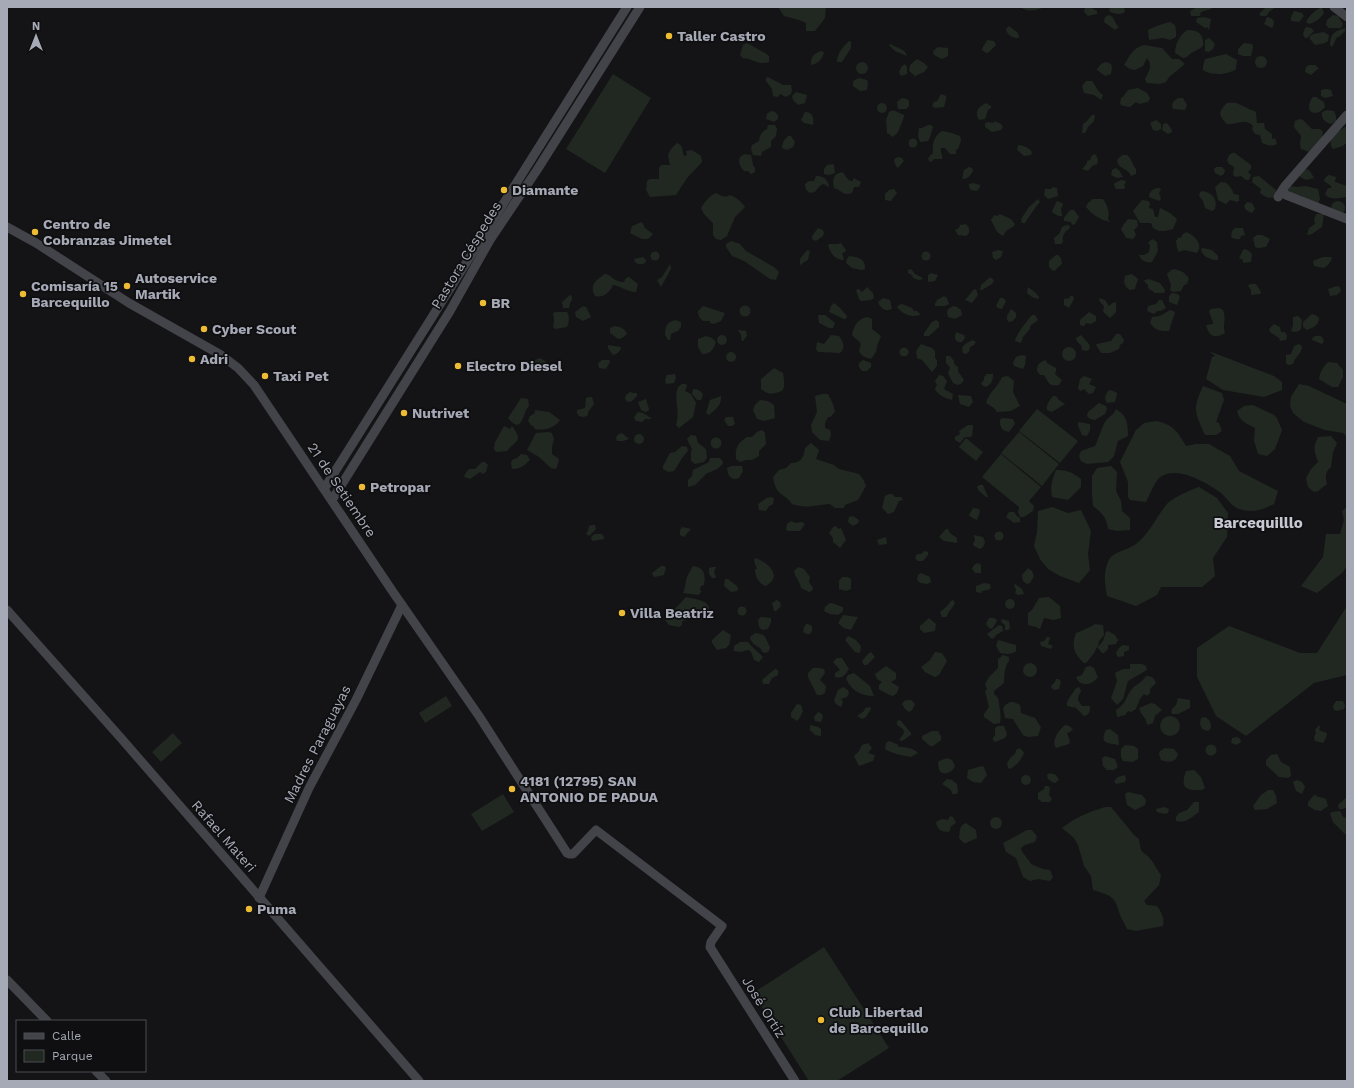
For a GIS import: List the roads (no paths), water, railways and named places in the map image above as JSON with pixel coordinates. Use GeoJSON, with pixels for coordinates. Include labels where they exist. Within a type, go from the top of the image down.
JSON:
{"type":"FeatureCollection","features":[{"type":"Feature","properties":{"kind":"main road","name":"Pastora Céspedes"},"geometry":{"type":"LineString","coordinates":[[324,489],[627,7]]}},
{"type":"Feature","properties":{"kind":"main road","name":"Pastora Céspedes"},"geometry":{"type":"LineString","coordinates":[[332,500],[450,311],[490,240],[537,170],[640,7]]}},
{"type":"Feature","properties":{"kind":"main road"},"geometry":{"type":"LineString","coordinates":[[1334,7],[1347,17]]}},
{"type":"Feature","properties":{"kind":"main road"},"geometry":{"type":"LineString","coordinates":[[1347,115],[1285,186],[1280,194],[1347,219]]}},
{"type":"Feature","properties":{"kind":"main road","name":"21 de Setiembre"},"geometry":{"type":"LineString","coordinates":[[7,227],[36,243],[129,303],[221,355],[238,368],[262,396],[402,605],[479,716],[567,853],[573,854],[596,830],[722,926],[711,942],[710,947]]}},
{"type":"Feature","properties":{"kind":"main road"},"geometry":{"type":"LineString","coordinates":[[388,389],[397,394]]}},
{"type":"Feature","properties":{"kind":"main road"},"geometry":{"type":"LineString","coordinates":[[350,448],[360,454]]}},
{"type":"Feature","properties":{"kind":"main road","name":"Madres Paraguayas"},"geometry":{"type":"LineString","coordinates":[[259,898],[309,788],[356,700],[402,605]]}},
{"type":"Feature","properties":{"kind":"main road","name":"Rafael Materi"},"geometry":{"type":"LineString","coordinates":[[7,610],[120,737],[419,1081]]}},
{"type":"Feature","properties":{"kind":"main road","name":"José Ortíz"},"geometry":{"type":"LineString","coordinates":[[710,947],[795,1081]]}},
{"type":"Feature","properties":{"kind":"main road"},"geometry":{"type":"LineString","coordinates":[[7,980],[47,1020]]}},
{"type":"Feature","properties":{"kind":"main road"},"geometry":{"type":"LineString","coordinates":[[97,1072],[106,1081]]}},
{"type":"Feature","properties":{"kind":"place","name":"Taller Castro"},"geometry":{"type":"Point","coordinates":[669,36]}},
{"type":"Feature","properties":{"kind":"place","name":"Diamante"},"geometry":{"type":"Point","coordinates":[504,190]}},
{"type":"Feature","properties":{"kind":"place","name":"Centro de Cobranzas Jimetel"},"geometry":{"type":"Point","coordinates":[35,232]}},
{"type":"Feature","properties":{"kind":"place","name":"Autoservice Martik"},"geometry":{"type":"Point","coordinates":[127,286]}},
{"type":"Feature","properties":{"kind":"place","name":"Comisaría 15 Barcequillo"},"geometry":{"type":"Point","coordinates":[23,294]}},
{"type":"Feature","properties":{"kind":"place","name":"BR"},"geometry":{"type":"Point","coordinates":[483,303]}},
{"type":"Feature","properties":{"kind":"place","name":"Cyber Scout"},"geometry":{"type":"Point","coordinates":[204,329]}},
{"type":"Feature","properties":{"kind":"place","name":"Adri"},"geometry":{"type":"Point","coordinates":[192,359]}},
{"type":"Feature","properties":{"kind":"place","name":"Electro Diesel"},"geometry":{"type":"Point","coordinates":[458,366]}},
{"type":"Feature","properties":{"kind":"place","name":"Taxi Pet"},"geometry":{"type":"Point","coordinates":[265,376]}},
{"type":"Feature","properties":{"kind":"place","name":"Nutrivet"},"geometry":{"type":"Point","coordinates":[404,413]}},
{"type":"Feature","properties":{"kind":"place","name":"Petropar"},"geometry":{"type":"Point","coordinates":[362,487]}},
{"type":"Feature","properties":{"kind":"place","name":"Villa Beatriz"},"geometry":{"type":"Point","coordinates":[622,613]}},
{"type":"Feature","properties":{"kind":"place","name":"4181 (12795) SAN ANTONIO DE PADUA"},"geometry":{"type":"Point","coordinates":[512,789]}},
{"type":"Feature","properties":{"kind":"place","name":"Puma"},"geometry":{"type":"Point","coordinates":[249,909]}},
{"type":"Feature","properties":{"kind":"place","name":"Club Libertad de Barcequillo"},"geometry":{"type":"Point","coordinates":[821,1020]}},
{"type":"Feature","properties":{"kind":"district","name":"Barcequilllo"},"geometry":{"type":"Point","coordinates":[1258,523]}}]}
